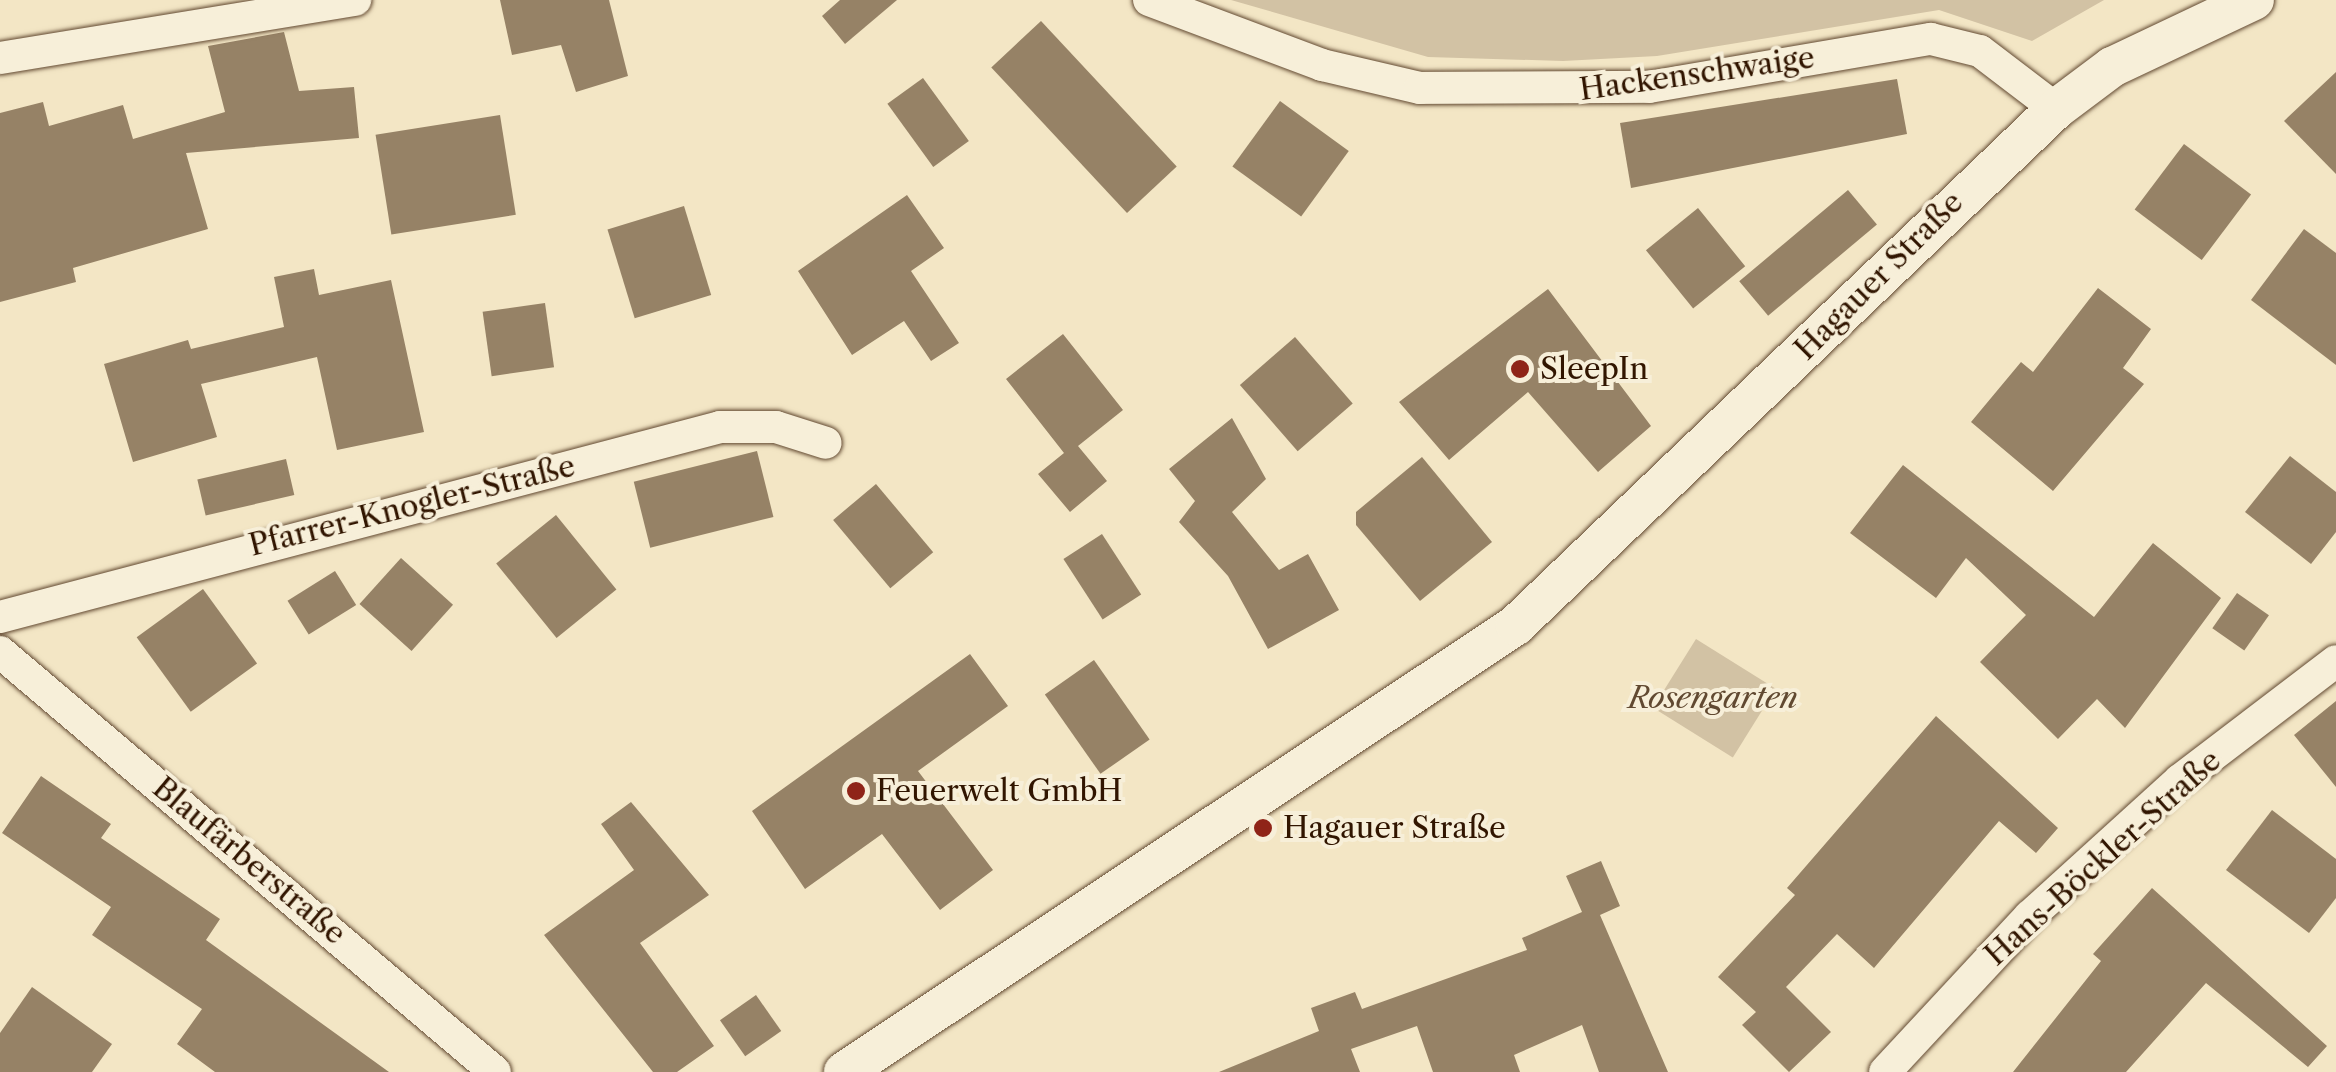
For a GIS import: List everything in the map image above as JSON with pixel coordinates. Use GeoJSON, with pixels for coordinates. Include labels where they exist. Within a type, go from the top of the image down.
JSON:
{"type":"FeatureCollection","features":[{"type":"Feature","properties":{"kind":"street"},"geometry":{"type":"LineString","coordinates":[[0,58],[355,0]]}},
{"type":"Feature","properties":{"kind":"street","name":"Hagauer Straße"},"geometry":{"type":"LineString","coordinates":[[865,1066],[1516,625],[2056,108],[2112,66],[2254,0]]}},
{"type":"Feature","properties":{"kind":"street","name":"Hackenschwaige"},"geometry":{"type":"LineString","coordinates":[[1158,2],[1322,66],[1420,88],[1649,86],[1931,39],[1980,51],[2056,108]]}},
{"type":"Feature","properties":{"kind":"street","name":"Pfarrer-Knogler-Straße"},"geometry":{"type":"LineString","coordinates":[[0,617],[720,427],[776,427],[826,443]]}},
{"type":"Feature","properties":{"kind":"street","name":"Blaufärberstraße"},"geometry":{"type":"LineString","coordinates":[[0,652],[495,1072]]}},
{"type":"Feature","properties":{"kind":"street","name":"Hans-Böckler-Straße"},"geometry":{"type":"LineString","coordinates":[[1886,1072],[2030,916],[2180,780],[2336,661]]}},
{"type":"Feature","properties":{"kind":"green space"},"geometry":{"type":"Polygon","coordinates":[[[1231,0],[2104,0],[2032,41],[1939,10],[1657,56],[1563,61],[1428,57],[1231,0]]]}},
{"type":"Feature","properties":{"kind":"green space","name":"Rosengarten"},"geometry":{"type":"Polygon","coordinates":[[[1696,639],[1776,689],[1733,758],[1653,708],[1696,639]]]}},
{"type":"Feature","properties":{"kind":"building"},"geometry":{"type":"Polygon","coordinates":[[[500,0],[609,0],[628,76],[576,92],[561,45],[512,55],[500,0]]]}},
{"type":"Feature","properties":{"kind":"building"},"geometry":{"type":"Polygon","coordinates":[[[840,0],[897,0],[845,44],[822,16],[840,0]]]}},
{"type":"Feature","properties":{"kind":"building"},"geometry":{"type":"Polygon","coordinates":[[[1041,21],[1177,167],[1127,213],[991,67],[1041,21]]]}},
{"type":"Feature","properties":{"kind":"building"},"geometry":{"type":"Polygon","coordinates":[[[284,32],[299,91],[354,87],[359,138],[186,153],[208,229],[73,268],[76,282],[0,302],[0,113],[43,102],[49,126],[123,105],[133,139],[225,112],[208,46],[284,32]]]}},
{"type":"Feature","properties":{"kind":"building"},"geometry":{"type":"Polygon","coordinates":[[[2336,72],[2336,174],[2284,121],[2336,72]]]}},
{"type":"Feature","properties":{"kind":"building"},"geometry":{"type":"Polygon","coordinates":[[[923,78],[969,141],[933,167],[887,104],[923,78]]]}},
{"type":"Feature","properties":{"kind":"building"},"geometry":{"type":"Polygon","coordinates":[[[1897,79],[1907,134],[1631,188],[1620,123],[1897,79]]]}},
{"type":"Feature","properties":{"kind":"building"},"geometry":{"type":"Polygon","coordinates":[[[1280,101],[1349,151],[1301,216],[1232,167],[1280,101]]]}},
{"type":"Feature","properties":{"kind":"building"},"geometry":{"type":"Polygon","coordinates":[[[500,115],[516,215],[391,234],[376,135],[500,115]]]}},
{"type":"Feature","properties":{"kind":"building"},"geometry":{"type":"Polygon","coordinates":[[[2184,144],[2251,195],[2202,260],[2135,209],[2184,144]]]}},
{"type":"Feature","properties":{"kind":"building"},"geometry":{"type":"Polygon","coordinates":[[[1848,190],[1877,224],[1768,316],[1739,281],[1848,190]]]}},
{"type":"Feature","properties":{"kind":"building"},"geometry":{"type":"Polygon","coordinates":[[[907,195],[944,248],[911,271],[959,343],[931,361],[904,321],[852,355],[798,271],[907,195]]]}},
{"type":"Feature","properties":{"kind":"building"},"geometry":{"type":"Polygon","coordinates":[[[684,206],[711,295],[635,318],[607,229],[684,206]]]}},
{"type":"Feature","properties":{"kind":"building"},"geometry":{"type":"Polygon","coordinates":[[[1698,208],[1745,266],[1693,308],[1646,250],[1698,208]]]}},
{"type":"Feature","properties":{"kind":"building"},"geometry":{"type":"Polygon","coordinates":[[[2304,229],[2336,253],[2336,365],[2251,300],[2304,229]]]}},
{"type":"Feature","properties":{"kind":"building"},"geometry":{"type":"Polygon","coordinates":[[[314,269],[319,295],[391,280],[424,432],[337,450],[317,357],[201,384],[217,437],[133,462],[104,364],[188,340],[191,349],[284,327],[274,277],[314,269]]]}},
{"type":"Feature","properties":{"kind":"building"},"geometry":{"type":"Polygon","coordinates":[[[2098,288],[2151,329],[2123,368],[2144,384],[2053,491],[1971,422],[2021,362],[2033,372],[2098,288]]]}},
{"type":"Feature","properties":{"kind":"building","name":"SleepIn"},"geometry":{"type":"Polygon","coordinates":[[[1548,289],[1651,426],[1598,472],[1528,392],[1449,460],[1399,402],[1548,289]]]}},
{"type":"Feature","properties":{"kind":"building"},"geometry":{"type":"Polygon","coordinates":[[[545,303],[554,367],[492,376],[483,312],[545,303]]]}},
{"type":"Feature","properties":{"kind":"building"},"geometry":{"type":"Polygon","coordinates":[[[1063,334],[1123,410],[1078,446],[1107,481],[1070,512],[1038,474],[1064,453],[1006,379],[1063,334]]]}},
{"type":"Feature","properties":{"kind":"building"},"geometry":{"type":"Polygon","coordinates":[[[1295,337],[1353,403],[1298,451],[1240,385],[1295,337]]]}},
{"type":"Feature","properties":{"kind":"building"},"geometry":{"type":"Polygon","coordinates":[[[1232,418],[1266,479],[1232,512],[1279,570],[1308,554],[1339,610],[1268,649],[1228,576],[1179,522],[1195,501],[1169,469],[1232,418]]]}},
{"type":"Feature","properties":{"kind":"building"},"geometry":{"type":"Polygon","coordinates":[[[757,451],[773,517],[650,548],[634,482],[757,451]]]}},
{"type":"Feature","properties":{"kind":"building"},"geometry":{"type":"Polygon","coordinates":[[[2290,456],[2336,492],[2336,532],[2311,564],[2245,512],[2290,456]]]}},
{"type":"Feature","properties":{"kind":"building"},"geometry":{"type":"Polygon","coordinates":[[[1422,457],[1492,542],[1420,601],[1356,525],[1356,512],[1422,457]]]}},
{"type":"Feature","properties":{"kind":"building"},"geometry":{"type":"Polygon","coordinates":[[[286,459],[294,495],[206,516],[197,479],[286,459]]]}},
{"type":"Feature","properties":{"kind":"building"},"geometry":{"type":"Polygon","coordinates":[[[1903,465],[2094,617],[2153,543],[2221,598],[2125,728],[2097,699],[2058,739],[1980,662],[2026,615],[1966,558],[1936,598],[1850,533],[1903,465]]]}},
{"type":"Feature","properties":{"kind":"building"},"geometry":{"type":"Polygon","coordinates":[[[876,484],[933,552],[890,588],[833,520],[876,484]]]}},
{"type":"Feature","properties":{"kind":"building"},"geometry":{"type":"Polygon","coordinates":[[[556,515],[616,590],[557,638],[496,563],[556,515]]]}},
{"type":"Feature","properties":{"kind":"building"},"geometry":{"type":"Polygon","coordinates":[[[1102,534],[1141,594],[1103,619],[1063,559],[1102,534]]]}},
{"type":"Feature","properties":{"kind":"building"},"geometry":{"type":"Polygon","coordinates":[[[401,558],[453,605],[412,651],[360,604],[401,558]]]}},
{"type":"Feature","properties":{"kind":"building"},"geometry":{"type":"Polygon","coordinates":[[[335,571],[356,605],[309,635],[288,601],[335,571]]]}},
{"type":"Feature","properties":{"kind":"building"},"geometry":{"type":"Polygon","coordinates":[[[203,589],[257,663],[191,712],[137,637],[203,589]]]}},
{"type":"Feature","properties":{"kind":"building"},"geometry":{"type":"Polygon","coordinates":[[[2237,593],[2269,615],[2244,651],[2212,628],[2237,593]]]}},
{"type":"Feature","properties":{"kind":"building","name":"Feuerwelt GmbH"},"geometry":{"type":"Polygon","coordinates":[[[970,654],[1008,706],[918,771],[993,870],[940,910],[882,834],[805,889],[752,811],[970,654]]]}},
{"type":"Feature","properties":{"kind":"building"},"geometry":{"type":"Polygon","coordinates":[[[1094,660],[1150,739],[1100,774],[1045,694],[1094,660]]]}},
{"type":"Feature","properties":{"kind":"building"},"geometry":{"type":"Polygon","coordinates":[[[2336,701],[2336,787],[2294,735],[2336,701]]]}},
{"type":"Feature","properties":{"kind":"building"},"geometry":{"type":"Polygon","coordinates":[[[1936,716],[2058,828],[2036,853],[1999,821],[1874,968],[1837,934],[1786,987],[1831,1032],[1789,1072],[1742,1025],[1756,1012],[1718,977],[1795,895],[1787,888],[1936,716]]]}},
{"type":"Feature","properties":{"kind":"building"},"geometry":{"type":"Polygon","coordinates":[[[41,776],[111,824],[101,838],[220,919],[206,940],[389,1072],[215,1072],[177,1044],[202,1009],[92,935],[111,907],[2,833],[41,776]]]}},
{"type":"Feature","properties":{"kind":"building"},"geometry":{"type":"Polygon","coordinates":[[[631,802],[709,895],[640,943],[714,1046],[677,1072],[653,1072],[544,935],[634,870],[601,824],[631,802]]]}},
{"type":"Feature","properties":{"kind":"building"},"geometry":{"type":"Polygon","coordinates":[[[2272,810],[2336,859],[2336,898],[2309,933],[2226,870],[2272,810]]]}},
{"type":"Feature","properties":{"kind":"building"},"geometry":{"type":"Polygon","coordinates":[[[1601,861],[1620,906],[1600,915],[1668,1072],[1599,1072],[1582,1025],[1514,1055],[1520,1072],[1433,1072],[1417,1026],[1351,1049],[1360,1072],[1219,1072],[1319,1031],[1311,1008],[1355,992],[1362,1009],[1527,950],[1522,938],[1582,912],[1566,876],[1601,861]]]}},
{"type":"Feature","properties":{"kind":"building"},"geometry":{"type":"Polygon","coordinates":[[[2152,888],[2327,1046],[2308,1067],[2206,983],[2126,1072],[2013,1072],[2101,961],[2093,954],[2152,888]]]}},
{"type":"Feature","properties":{"kind":"building"},"geometry":{"type":"Polygon","coordinates":[[[32,987],[112,1044],[92,1072],[0,1072],[0,1033],[32,987]]]}},
{"type":"Feature","properties":{"kind":"building"},"geometry":{"type":"Polygon","coordinates":[[[756,995],[781,1031],[745,1056],[720,1020],[756,995]]]}},
{"type":"Feature","properties":{"kind":"place","name":"SleepIn"},"geometry":{"type":"Point","coordinates":[1520,369]}},
{"type":"Feature","properties":{"kind":"place","name":"Feuerwelt GmbH"},"geometry":{"type":"Point","coordinates":[856,791]}},
{"type":"Feature","properties":{"kind":"place","name":"Hagauer Straße"},"geometry":{"type":"Point","coordinates":[1263,828]}}]}
